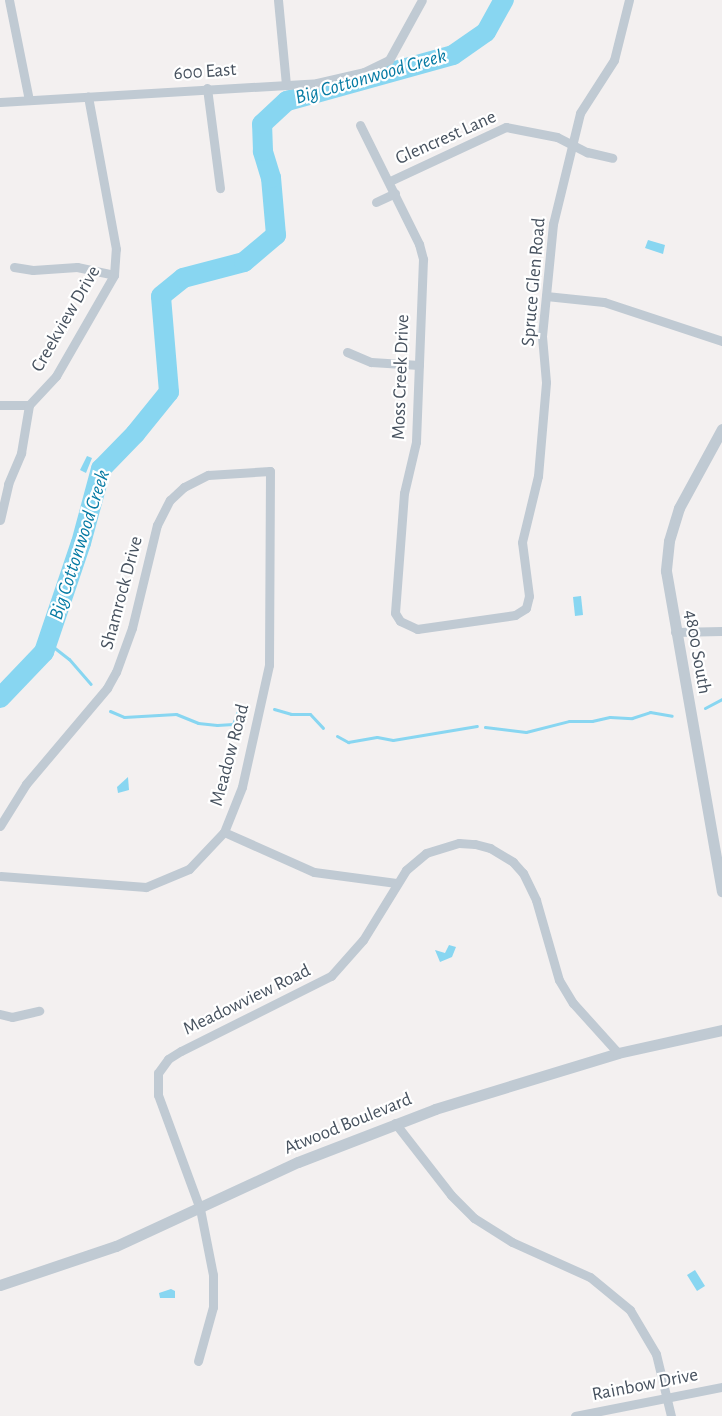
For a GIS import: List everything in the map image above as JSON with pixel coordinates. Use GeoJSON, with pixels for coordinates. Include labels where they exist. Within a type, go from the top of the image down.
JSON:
{"type":"FeatureCollection","features":[{"type":"Feature","properties":{"kind":"street"},"geometry":{"type":"LineString","coordinates":[[10,0],[28,100]]}},
{"type":"Feature","properties":{"kind":"street"},"geometry":{"type":"LineString","coordinates":[[278,0],[286,84]]}},
{"type":"Feature","properties":{"kind":"street","name":"600 East"},"geometry":{"type":"LineString","coordinates":[[0,102],[207,88],[316,83],[364,72],[389,60],[422,0]]}},
{"type":"Feature","properties":{"kind":"street","name":"Spruce Glen Road"},"geometry":{"type":"LineString","coordinates":[[404,624],[421,629],[511,617],[526,608],[530,596],[522,542],[538,476],[546,382],[542,336],[553,224],[583,106],[614,60],[629,0]]}},
{"type":"Feature","properties":{"kind":"street"},"geometry":{"type":"LineString","coordinates":[[207,88],[220,188]]}},
{"type":"Feature","properties":{"kind":"street","name":"Creekview Drive"},"geometry":{"type":"LineString","coordinates":[[30,405],[56,376],[114,274],[116,249],[88,97]]}},
{"type":"Feature","properties":{"kind":"street","name":"Moss Creek Drive"},"geometry":{"type":"LineString","coordinates":[[360,124],[390,181],[422,253],[416,442],[403,499],[394,604],[397,618],[404,624]]}},
{"type":"Feature","properties":{"kind":"street","name":"Glencrest Lane"},"geometry":{"type":"LineString","coordinates":[[390,181],[506,128],[557,137],[612,158]]}},
{"type":"Feature","properties":{"kind":"street"},"geometry":{"type":"LineString","coordinates":[[376,202],[395,193]]}},
{"type":"Feature","properties":{"kind":"street"},"geometry":{"type":"LineString","coordinates":[[14,267],[34,270],[77,267],[114,274]]}},
{"type":"Feature","properties":{"kind":"street"},"geometry":{"type":"LineString","coordinates":[[546,296],[604,302],[722,341]]}},
{"type":"Feature","properties":{"kind":"street"},"geometry":{"type":"LineString","coordinates":[[347,352],[371,362],[418,365]]}},
{"type":"Feature","properties":{"kind":"street"},"geometry":{"type":"LineString","coordinates":[[0,405],[30,405],[21,454],[8,484],[0,520]]}},
{"type":"Feature","properties":{"kind":"street","name":"4800 South"},"geometry":{"type":"LineString","coordinates":[[722,429],[679,508],[669,541],[667,578],[722,891]]}},
{"type":"Feature","properties":{"kind":"street","name":"Shamrock Drive"},"geometry":{"type":"LineString","coordinates":[[0,826],[26,784],[107,688],[116,672],[132,628],[157,525],[170,500],[184,487],[208,475],[270,471]]}},
{"type":"Feature","properties":{"kind":"street","name":"Meadow Road"},"geometry":{"type":"LineString","coordinates":[[0,876],[146,887],[189,869],[224,832],[242,787],[269,665],[270,471]]}},
{"type":"Feature","properties":{"kind":"street"},"geometry":{"type":"LineString","coordinates":[[675,632],[722,630]]}},
{"type":"Feature","properties":{"kind":"street"},"geometry":{"type":"LineString","coordinates":[[224,832],[314,872],[396,883]]}},
{"type":"Feature","properties":{"kind":"street","name":"Meadowview Road"},"geometry":{"type":"LineString","coordinates":[[200,1208],[158,1095],[156,1083],[162,1065],[181,1051],[331,976],[363,940],[396,883],[414,862],[444,846],[475,844],[504,855],[523,873],[531,886],[559,980],[573,1004],[618,1054]]}},
{"type":"Feature","properties":{"kind":"street"},"geometry":{"type":"LineString","coordinates":[[0,1014],[12,1017],[39,1011]]}},
{"type":"Feature","properties":{"kind":"street","name":"Atwood Boulevard"},"geometry":{"type":"LineString","coordinates":[[0,1285],[116,1246],[291,1165],[395,1123],[512,1083],[618,1054],[722,1030]]}},
{"type":"Feature","properties":{"kind":"street"},"geometry":{"type":"LineString","coordinates":[[395,1123],[451,1195],[474,1218],[512,1242],[590,1277],[624,1304],[649,1338],[668,1397],[671,1416]]}},
{"type":"Feature","properties":{"kind":"street"},"geometry":{"type":"LineString","coordinates":[[198,1361],[211,1317],[214,1285],[200,1208]]}},
{"type":"Feature","properties":{"kind":"street","name":"Rainbow Drive"},"geometry":{"type":"LineString","coordinates":[[575,1416],[722,1387]]}},
{"type":"Feature","properties":{"kind":"water"},"geometry":{"type":"Polygon","coordinates":[[[648,240],[665,245],[663,254],[645,248],[648,240]]]}},
{"type":"Feature","properties":{"kind":"water"},"geometry":{"type":"Polygon","coordinates":[[[87,456],[92,458],[86,473],[80,470],[87,456]]]}},
{"type":"Feature","properties":{"kind":"water"},"geometry":{"type":"Polygon","coordinates":[[[581,596],[583,615],[575,616],[573,597],[581,596]]]}},
{"type":"Feature","properties":{"kind":"water"},"geometry":{"type":"Polygon","coordinates":[[[128,777],[129,790],[118,793],[117,787],[128,777]]]}},
{"type":"Feature","properties":{"kind":"water"},"geometry":{"type":"Polygon","coordinates":[[[449,945],[456,947],[452,957],[440,962],[435,950],[445,953],[449,945]]]}},
{"type":"Feature","properties":{"kind":"water"},"geometry":{"type":"Polygon","coordinates":[[[695,1270],[705,1286],[697,1291],[687,1275],[695,1270]]]}},
{"type":"Feature","properties":{"kind":"water"},"geometry":{"type":"Polygon","coordinates":[[[171,1289],[175,1291],[175,1298],[160,1298],[159,1293],[171,1289]]]}},
{"type":"Feature","properties":{"kind":"waterway","name":"Big Cottonwood Creek"},"geometry":{"type":"LineString","coordinates":[[0,698],[44,652],[81,543],[101,469],[135,434],[169,392],[161,296],[183,278],[244,262],[276,235],[271,178],[263,151],[262,124],[287,101],[453,55],[486,32],[504,0]]}},
{"type":"Feature","properties":{"kind":"waterway"},"geometry":{"type":"LineString","coordinates":[[47,642],[69,659],[91,684]]}},
{"type":"Feature","properties":{"kind":"waterway"},"geometry":{"type":"LineString","coordinates":[[705,708],[722,699]]}},
{"type":"Feature","properties":{"kind":"waterway"},"geometry":{"type":"LineString","coordinates":[[110,711],[124,717],[176,714],[198,723],[217,725],[233,724],[238,711],[246,708]]}},
{"type":"Feature","properties":{"kind":"waterway"},"geometry":{"type":"LineString","coordinates":[[274,709],[291,714],[310,714],[323,728]]}},
{"type":"Feature","properties":{"kind":"waterway"},"geometry":{"type":"LineString","coordinates":[[485,727],[526,732],[569,721],[592,721],[610,717],[632,718],[650,712],[672,716]]}},
{"type":"Feature","properties":{"kind":"waterway"},"geometry":{"type":"LineString","coordinates":[[337,736],[348,742],[377,737],[393,740],[477,726]]}}]}
